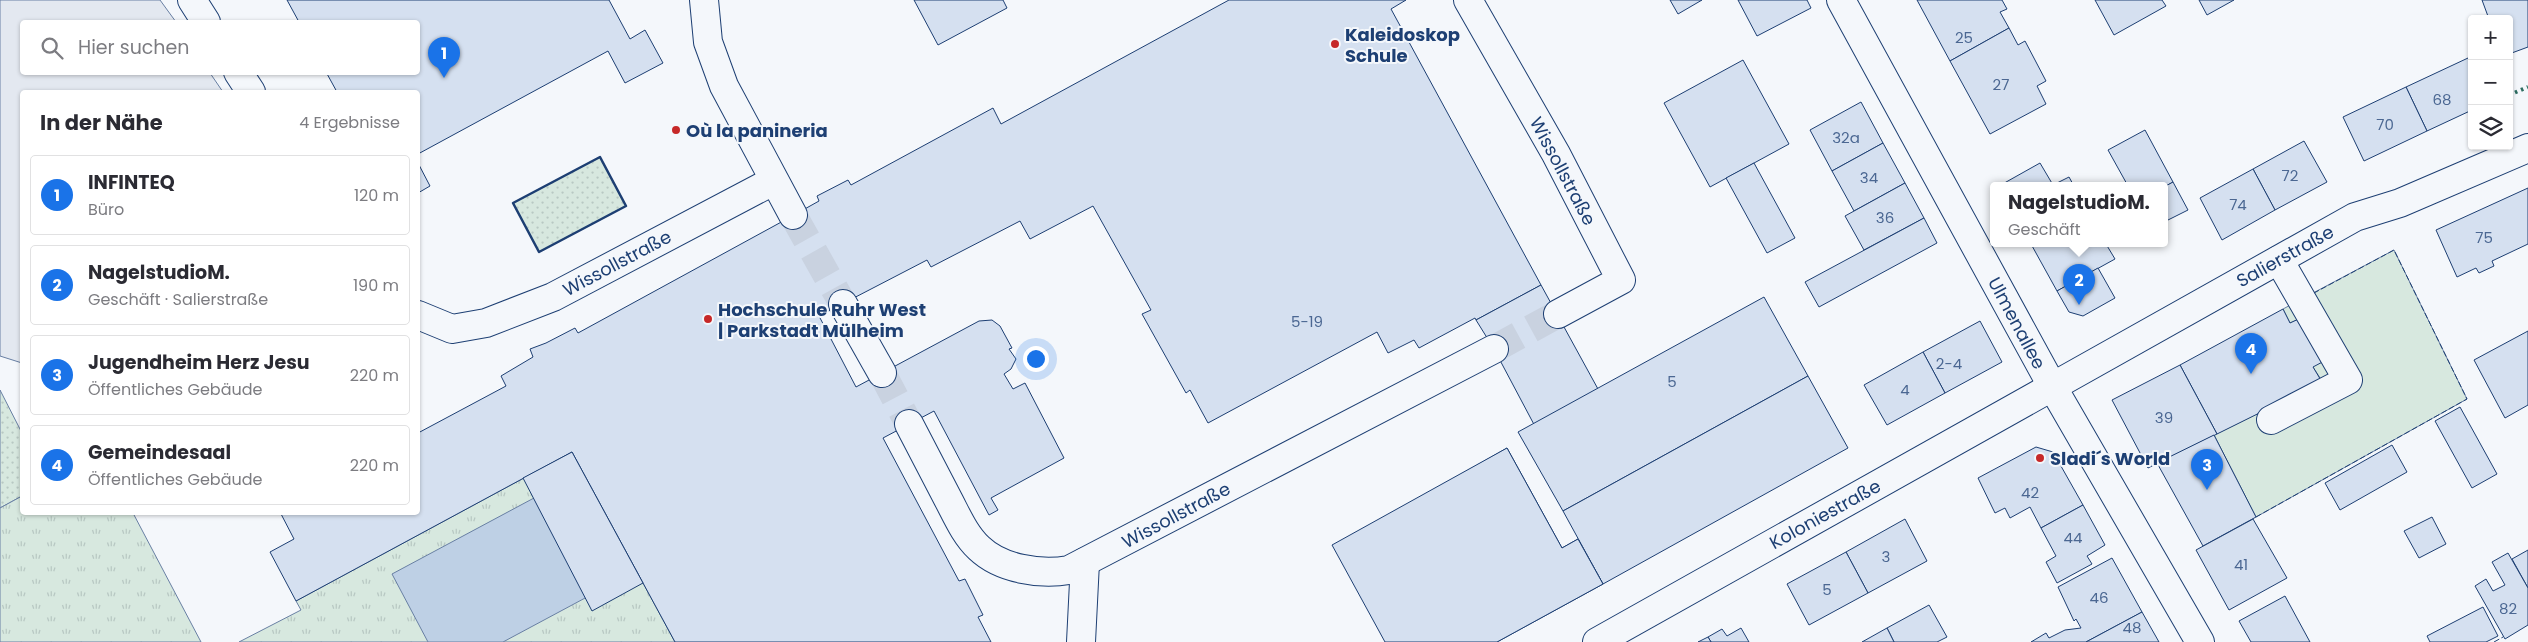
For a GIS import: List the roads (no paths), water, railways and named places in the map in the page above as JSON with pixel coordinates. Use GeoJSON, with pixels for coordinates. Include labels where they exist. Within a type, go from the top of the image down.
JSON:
{"type":"FeatureCollection","features":[{"type":"Feature","properties":{"kind":"street"},"geometry":{"type":"LineString","coordinates":[[192,0],[205,20]]}},
{"type":"Feature","properties":{"kind":"street"},"geometry":{"type":"LineString","coordinates":[[704,0],[708,42],[724,86],[773,181],[793,215]]}},
{"type":"Feature","properties":{"kind":"street","name":"Wissollstraße"},"geometry":{"type":"LineString","coordinates":[[1468,0],[1556,154],[1621,280],[1558,314]]}},
{"type":"Feature","properties":{"kind":"street","name":"Ulmenallee"},"geometry":{"type":"LineString","coordinates":[[1841,0],[2052,386],[2200,642]]}},
{"type":"Feature","properties":{"kind":"street"},"geometry":{"type":"LineString","coordinates":[[240,75],[250,90]]}},
{"type":"Feature","properties":{"kind":"street","name":"Salierstraße"},"geometry":{"type":"LineString","coordinates":[[2052,386],[2354,217],[2400,203],[2528,148]]}},
{"type":"Feature","properties":{"kind":"street","name":"Wissollstraße"},"geometry":{"type":"LineString","coordinates":[[420,316],[452,329],[486,323],[553,297],[773,181]]}},
{"type":"Feature","properties":{"kind":"street"},"geometry":{"type":"LineString","coordinates":[[2272,420],[2348,380],[2279,260]]}},
{"type":"Feature","properties":{"kind":"street"},"geometry":{"type":"LineString","coordinates":[[843,304],[882,373]]}},
{"type":"Feature","properties":{"kind":"street","name":"Wissollstraße"},"geometry":{"type":"LineString","coordinates":[[909,424],[964,529],[978,548],[994,559],[1033,570],[1054,573],[1069,570],[1085,562],[1494,348]]}},
{"type":"Feature","properties":{"kind":"street","name":"Koloniestraße"},"geometry":{"type":"LineString","coordinates":[[1597,642],[2052,386]]}},
{"type":"Feature","properties":{"kind":"street"},"geometry":{"type":"LineString","coordinates":[[1081,642],[1085,562]]}},
{"type":"Feature","properties":{"kind":"water"},"geometry":{"type":"Polygon","coordinates":[[[562,483],[615,582],[503,642],[428,642],[392,574],[562,483]]]}},
{"type":"Feature","properties":{"kind":"tunnel"},"geometry":{"type":"LineString","coordinates":[[793,215],[843,304]]}},
{"type":"Feature","properties":{"kind":"tunnel"},"geometry":{"type":"LineString","coordinates":[[1494,349],[1558,314]]}},
{"type":"Feature","properties":{"kind":"tunnel"},"geometry":{"type":"LineString","coordinates":[[882,373],[909,424]]}},
{"type":"Feature","properties":{"kind":"place","name":"Kaleidoskop Schule"},"geometry":{"type":"Point","coordinates":[1335,44]}},
{"type":"Feature","properties":{"kind":"place","name":"INFINTEQ"},"geometry":{"type":"Point","coordinates":[444,78]}},
{"type":"Feature","properties":{"kind":"place","name":"Où la panineria"},"geometry":{"type":"Point","coordinates":[676,130]}},
{"type":"Feature","properties":{"kind":"place","name":"NagelstudioM."},"geometry":{"type":"Point","coordinates":[2079,305]}},
{"type":"Feature","properties":{"kind":"place","name":"Hochschule Ruhr West | Parkstadt Mülheim"},"geometry":{"type":"Point","coordinates":[708,319]}},
{"type":"Feature","properties":{"kind":"place","name":"Gemeindesaal"},"geometry":{"type":"Point","coordinates":[2251,374]}},
{"type":"Feature","properties":{"kind":"place","name":"Sladi´s World"},"geometry":{"type":"Point","coordinates":[2040,458]}},
{"type":"Feature","properties":{"kind":"place","name":"Jugendheim Herz Jesu"},"geometry":{"type":"Point","coordinates":[2207,490]}}]}
